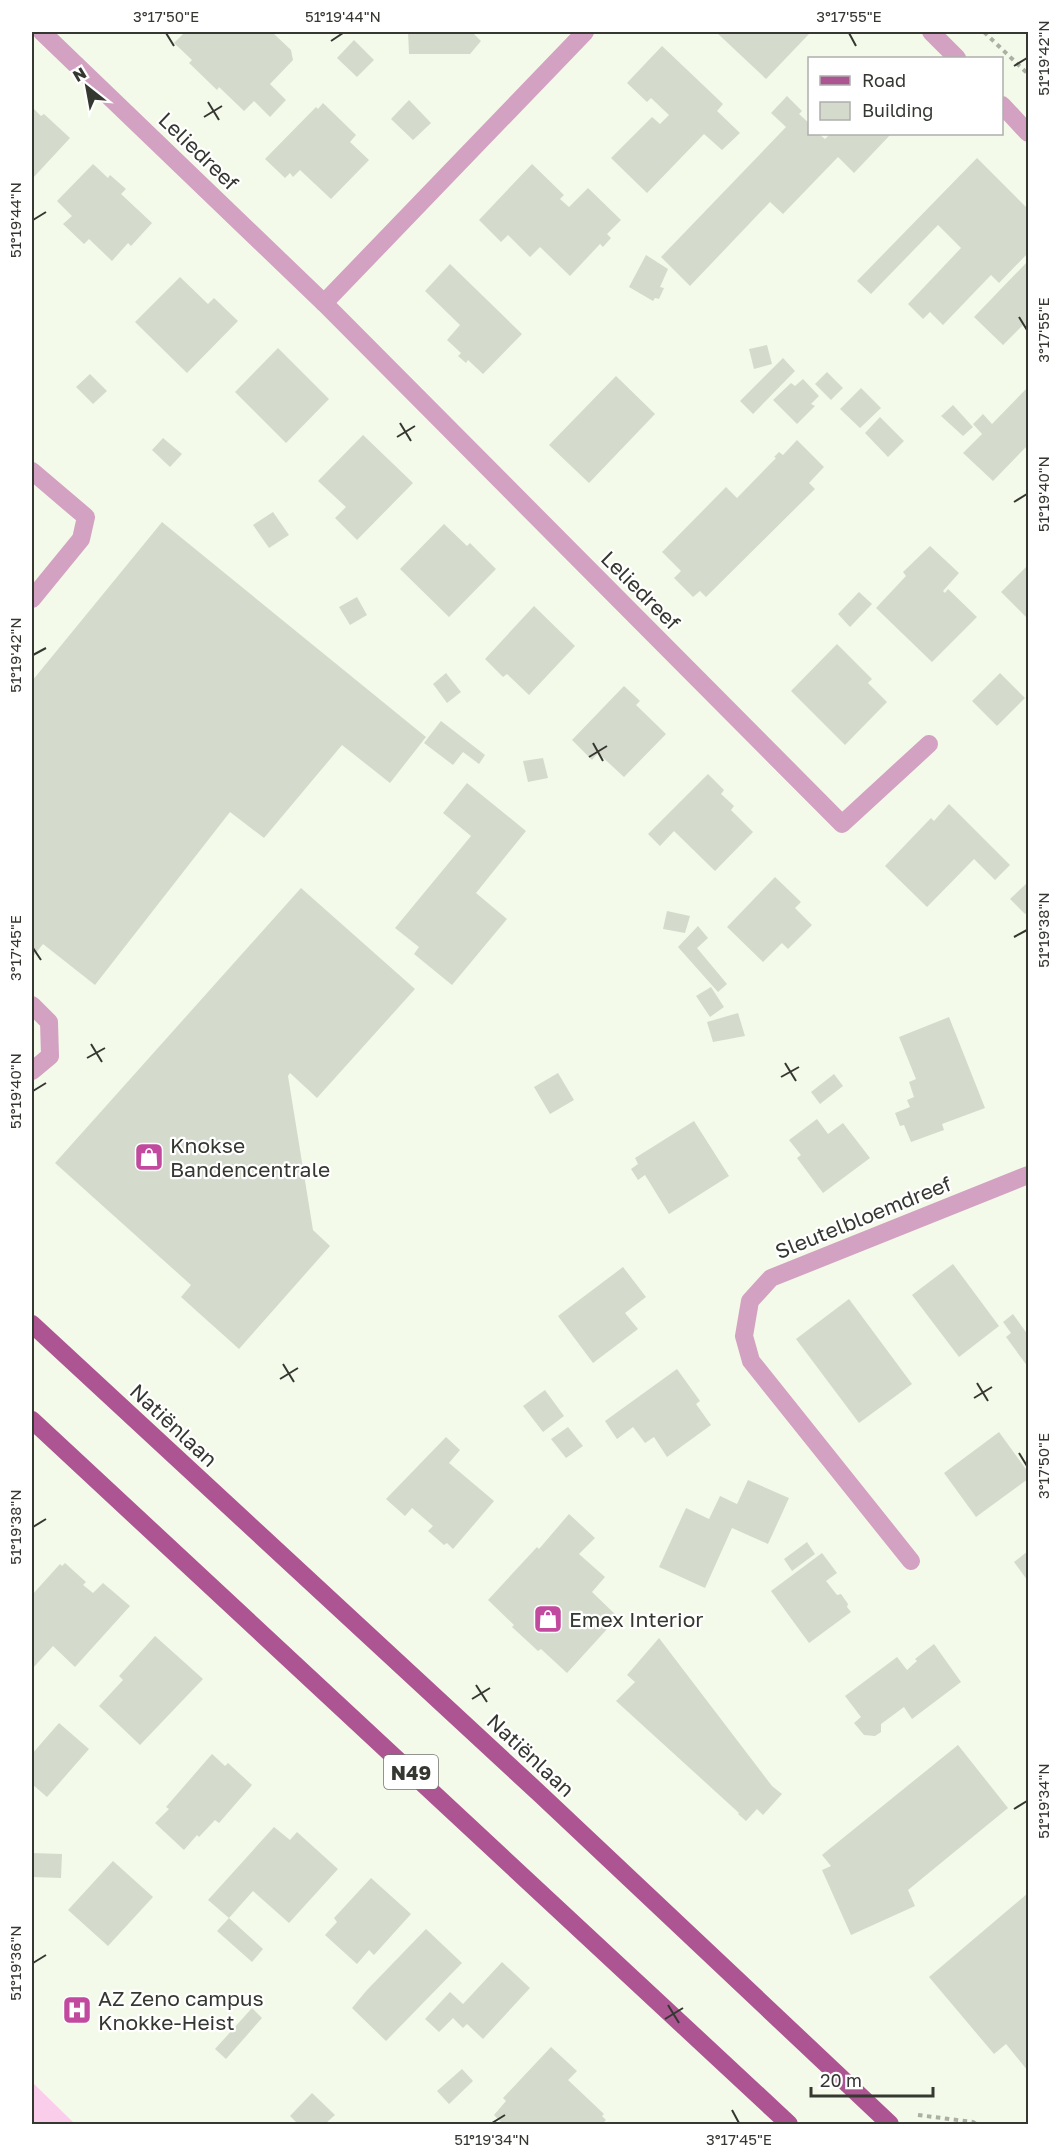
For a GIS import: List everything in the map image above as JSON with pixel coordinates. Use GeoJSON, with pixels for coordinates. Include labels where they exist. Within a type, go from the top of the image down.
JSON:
{"type":"FeatureCollection","features":[{"type":"Feature","properties":{"kind":"main road","name":"Natiënlaan"},"geometry":{"type":"LineString","coordinates":[[32,1324],[541,1795],[890,2124]]}},
{"type":"Feature","properties":{"kind":"main road","name":"N49"},"geometry":{"type":"LineString","coordinates":[[32,1420],[789,2124]]}},
{"type":"Feature","properties":{"kind":"street","name":"Leliedreef"},"geometry":{"type":"LineString","coordinates":[[42,32],[324,303],[842,824],[928,744]]}},
{"type":"Feature","properties":{"kind":"street"},"geometry":{"type":"LineString","coordinates":[[324,303],[585,32]]}},
{"type":"Feature","properties":{"kind":"street"},"geometry":{"type":"LineString","coordinates":[[931,32],[956,57]]}},
{"type":"Feature","properties":{"kind":"street"},"geometry":{"type":"LineString","coordinates":[[1003,106],[1029,133]]}},
{"type":"Feature","properties":{"kind":"street"},"geometry":{"type":"LineString","coordinates":[[32,471],[86,517],[81,539],[32,599]]}},
{"type":"Feature","properties":{"kind":"street"},"geometry":{"type":"LineString","coordinates":[[32,1005],[49,1022],[50,1056],[32,1071]]}},
{"type":"Feature","properties":{"kind":"street","name":"Sleutelbloemdreef"},"geometry":{"type":"LineString","coordinates":[[911,1561],[751,1361],[744,1336],[750,1301],[771,1278],[1029,1175]]}},
{"type":"Feature","properties":{"kind":"path"},"geometry":{"type":"LineString","coordinates":[[984,32],[1029,74]]}},
{"type":"Feature","properties":{"kind":"path"},"geometry":{"type":"LineString","coordinates":[[872,2109],[976,2124]]}},
{"type":"Feature","properties":{"kind":"shaded area"},"geometry":{"type":"Polygon","coordinates":[[[32,2082],[75,2124],[32,2124],[32,2082]]]}},
{"type":"Feature","properties":{"kind":"building"},"geometry":{"type":"Polygon","coordinates":[[[185,32],[272,32],[291,50],[293,60],[270,84],[286,100],[270,117],[254,101],[244,111],[219,87],[217,90],[189,63],[192,60],[174,43],[185,32]]]}},
{"type":"Feature","properties":{"kind":"building"},"geometry":{"type":"Polygon","coordinates":[[[408,32],[472,32],[481,41],[470,54],[409,54],[408,32]]]}},
{"type":"Feature","properties":{"kind":"building"},"geometry":{"type":"Polygon","coordinates":[[[716,32],[807,32],[809,34],[766,79],[716,32]]]}},
{"type":"Feature","properties":{"kind":"building"},"geometry":{"type":"Polygon","coordinates":[[[354,40],[374,60],[357,77],[337,58],[354,40]]]}},
{"type":"Feature","properties":{"kind":"building"},"geometry":{"type":"Polygon","coordinates":[[[662,46],[723,104],[717,111],[740,133],[722,150],[704,134],[647,193],[611,158],[652,117],[660,124],[669,115],[651,98],[647,102],[627,83],[662,46]]]}},
{"type":"Feature","properties":{"kind":"building"},"geometry":{"type":"Polygon","coordinates":[[[787,96],[802,111],[799,114],[808,122],[808,135],[820,135],[825,139],[829,135],[890,135],[854,173],[838,157],[783,214],[770,202],[690,286],[661,257],[786,127],[771,113],[787,96]]]}},
{"type":"Feature","properties":{"kind":"building"},"geometry":{"type":"Polygon","coordinates":[[[409,100],[431,123],[413,140],[391,119],[409,100]]]}},
{"type":"Feature","properties":{"kind":"building"},"geometry":{"type":"Polygon","coordinates":[[[323,103],[356,135],[350,142],[369,160],[331,199],[300,170],[293,177],[290,173],[285,178],[265,159],[316,107],[318,109],[323,103]]]}},
{"type":"Feature","properties":{"kind":"building"},"geometry":{"type":"Polygon","coordinates":[[[32,107],[41,116],[44,114],[70,138],[32,179],[32,107]]]}},
{"type":"Feature","properties":{"kind":"building"},"geometry":{"type":"Polygon","coordinates":[[[977,158],[1028,209],[1028,253],[999,283],[991,275],[943,325],[930,312],[923,319],[908,304],[961,248],[938,225],[871,294],[857,281],[977,158]]]}},
{"type":"Feature","properties":{"kind":"building"},"geometry":{"type":"Polygon","coordinates":[[[93,164],[108,178],[110,175],[126,189],[121,194],[152,223],[131,246],[128,243],[112,261],[89,239],[84,244],[63,224],[72,216],[57,201],[93,164]]]}},
{"type":"Feature","properties":{"kind":"building"},"geometry":{"type":"Polygon","coordinates":[[[532,164],[564,195],[560,199],[569,207],[588,188],[621,220],[607,234],[611,238],[603,247],[600,244],[570,276],[540,247],[530,257],[508,235],[501,242],[479,220],[532,164]]]}},
{"type":"Feature","properties":{"kind":"building"},"geometry":{"type":"Polygon","coordinates":[[[646,255],[668,269],[660,287],[664,288],[659,299],[655,298],[653,301],[629,287],[646,255]]]}},
{"type":"Feature","properties":{"kind":"building"},"geometry":{"type":"Polygon","coordinates":[[[1028,261],[1028,328],[1024,324],[1003,345],[974,317],[1028,261]]]}},
{"type":"Feature","properties":{"kind":"building"},"geometry":{"type":"Polygon","coordinates":[[[450,264],[522,334],[483,374],[468,360],[466,363],[458,356],[461,353],[447,340],[460,325],[425,291],[450,264]]]}},
{"type":"Feature","properties":{"kind":"building"},"geometry":{"type":"Polygon","coordinates":[[[180,277],[208,304],[214,298],[238,321],[187,373],[135,322],[180,277]]]}},
{"type":"Feature","properties":{"kind":"building"},"geometry":{"type":"Polygon","coordinates":[[[767,345],[772,364],[754,369],[749,349],[767,345]]]}},
{"type":"Feature","properties":{"kind":"building"},"geometry":{"type":"Polygon","coordinates":[[[278,348],[329,399],[286,443],[235,392],[278,348]]]}},
{"type":"Feature","properties":{"kind":"building"},"geometry":{"type":"Polygon","coordinates":[[[783,358],[795,371],[753,414],[740,401],[783,358]]]}},
{"type":"Feature","properties":{"kind":"building"},"geometry":{"type":"Polygon","coordinates":[[[827,372],[843,388],[831,400],[815,384],[827,372]]]}},
{"type":"Feature","properties":{"kind":"building"},"geometry":{"type":"Polygon","coordinates":[[[90,374],[107,391],[93,404],[76,387],[90,374]]]}},
{"type":"Feature","properties":{"kind":"building"},"geometry":{"type":"Polygon","coordinates":[[[616,376],[655,414],[589,483],[549,445],[616,376]]]}},
{"type":"Feature","properties":{"kind":"building"},"geometry":{"type":"Polygon","coordinates":[[[803,379],[819,396],[811,404],[815,406],[797,424],[773,400],[791,383],[795,386],[803,379]]]}},
{"type":"Feature","properties":{"kind":"building"},"geometry":{"type":"Polygon","coordinates":[[[1028,387],[1028,445],[993,481],[963,453],[982,434],[973,424],[983,414],[992,424],[1028,387]]]}},
{"type":"Feature","properties":{"kind":"building"},"geometry":{"type":"Polygon","coordinates":[[[861,388],[881,408],[860,428],[840,409],[861,388]]]}},
{"type":"Feature","properties":{"kind":"building"},"geometry":{"type":"Polygon","coordinates":[[[953,405],[973,427],[963,436],[941,416],[953,405]]]}},
{"type":"Feature","properties":{"kind":"building"},"geometry":{"type":"Polygon","coordinates":[[[880,417],[904,441],[888,457],[865,433],[880,417]]]}},
{"type":"Feature","properties":{"kind":"building"},"geometry":{"type":"Polygon","coordinates":[[[363,435],[413,483],[357,540],[335,518],[346,507],[318,481],[363,435]]]}},
{"type":"Feature","properties":{"kind":"building"},"geometry":{"type":"Polygon","coordinates":[[[163,438],[182,454],[170,467],[152,450],[163,438]]]}},
{"type":"Feature","properties":{"kind":"building"},"geometry":{"type":"Polygon","coordinates":[[[797,440],[824,467],[809,483],[815,489],[706,597],[700,591],[693,597],[674,578],[681,571],[662,552],[726,487],[737,498],[776,458],[774,457],[779,452],[783,455],[797,440]]]}},
{"type":"Feature","properties":{"kind":"building"},"geometry":{"type":"Polygon","coordinates":[[[273,512],[289,535],[269,548],[253,525],[273,512]]]}},
{"type":"Feature","properties":{"kind":"building"},"geometry":{"type":"Polygon","coordinates":[[[162,522],[426,737],[390,783],[342,745],[264,838],[230,812],[95,985],[43,944],[32,958],[32,681],[162,522]]]}},
{"type":"Feature","properties":{"kind":"building"},"geometry":{"type":"Polygon","coordinates":[[[444,524],[467,546],[470,543],[496,569],[449,617],[400,569],[444,524]]]}},
{"type":"Feature","properties":{"kind":"building"},"geometry":{"type":"Polygon","coordinates":[[[930,546],[959,573],[943,591],[945,593],[948,589],[977,617],[932,662],[876,608],[906,576],[903,572],[930,546]]]}},
{"type":"Feature","properties":{"kind":"building"},"geometry":{"type":"Polygon","coordinates":[[[1028,565],[1028,619],[1001,592],[1028,565]]]}},
{"type":"Feature","properties":{"kind":"building"},"geometry":{"type":"Polygon","coordinates":[[[859,592],[872,604],[850,627],[838,614],[859,592]]]}},
{"type":"Feature","properties":{"kind":"building"},"geometry":{"type":"Polygon","coordinates":[[[357,597],[367,615],[350,625],[339,607],[357,597]]]}},
{"type":"Feature","properties":{"kind":"building"},"geometry":{"type":"Polygon","coordinates":[[[534,606],[575,646],[529,695],[507,674],[503,677],[485,659],[534,606]]]}},
{"type":"Feature","properties":{"kind":"building"},"geometry":{"type":"Polygon","coordinates":[[[837,644],[872,679],[868,683],[887,702],[845,745],[791,691],[837,644]]]}},
{"type":"Feature","properties":{"kind":"building"},"geometry":{"type":"Polygon","coordinates":[[[446,673],[461,692],[447,703],[433,684],[446,673]]]}},
{"type":"Feature","properties":{"kind":"building"},"geometry":{"type":"Polygon","coordinates":[[[1000,673],[1025,698],[997,726],[972,701],[1000,673]]]}},
{"type":"Feature","properties":{"kind":"building"},"geometry":{"type":"Polygon","coordinates":[[[624,686],[640,701],[636,705],[666,734],[624,777],[598,753],[592,760],[572,740],[624,686]]]}},
{"type":"Feature","properties":{"kind":"building"},"geometry":{"type":"Polygon","coordinates":[[[441,721],[485,755],[479,764],[463,752],[453,765],[424,743],[441,721]]]}},
{"type":"Feature","properties":{"kind":"building"},"geometry":{"type":"Polygon","coordinates":[[[543,758],[548,778],[528,782],[523,761],[543,758]]]}},
{"type":"Feature","properties":{"kind":"building"},"geometry":{"type":"Polygon","coordinates":[[[708,774],[724,790],[721,794],[734,806],[731,810],[753,832],[715,871],[674,831],[660,846],[648,834],[708,774]]]}},
{"type":"Feature","properties":{"kind":"building"},"geometry":{"type":"Polygon","coordinates":[[[467,783],[526,831],[476,893],[507,919],[452,985],[414,954],[419,947],[395,928],[471,836],[443,813],[467,783]]]}},
{"type":"Feature","properties":{"kind":"building"},"geometry":{"type":"Polygon","coordinates":[[[949,804],[1010,865],[995,880],[974,859],[927,907],[885,866],[931,818],[934,821],[949,804]]]}},
{"type":"Feature","properties":{"kind":"building"},"geometry":{"type":"Polygon","coordinates":[[[775,877],[801,902],[795,908],[812,925],[788,949],[782,943],[763,962],[727,927],[775,877]]]}},
{"type":"Feature","properties":{"kind":"building"},"geometry":{"type":"Polygon","coordinates":[[[1027,883],[1028,912],[1025,914],[1010,899],[1027,883]]]}},
{"type":"Feature","properties":{"kind":"building"},"geometry":{"type":"Polygon","coordinates":[[[301,888],[415,989],[317,1098],[290,1073],[288,1076],[313,1230],[330,1246],[239,1349],[181,1297],[191,1285],[55,1163],[301,888]]]}},
{"type":"Feature","properties":{"kind":"building"},"geometry":{"type":"Polygon","coordinates":[[[667,911],[690,916],[685,933],[663,929],[667,911]]]}},
{"type":"Feature","properties":{"kind":"building"},"geometry":{"type":"Polygon","coordinates":[[[698,926],[708,938],[697,948],[727,984],[718,992],[678,947],[698,926]]]}},
{"type":"Feature","properties":{"kind":"building"},"geometry":{"type":"Polygon","coordinates":[[[711,987],[724,1007],[710,1017],[696,996],[711,987]]]}},
{"type":"Feature","properties":{"kind":"building"},"geometry":{"type":"Polygon","coordinates":[[[738,1013],[745,1036],[713,1042],[707,1022],[738,1013]]]}},
{"type":"Feature","properties":{"kind":"building"},"geometry":{"type":"Polygon","coordinates":[[[949,1017],[985,1108],[942,1124],[944,1130],[911,1142],[904,1125],[900,1126],[895,1113],[910,1107],[907,1100],[914,1097],[909,1082],[916,1079],[899,1037],[949,1017]]]}},
{"type":"Feature","properties":{"kind":"building"},"geometry":{"type":"Polygon","coordinates":[[[558,1073],[574,1100],[550,1114],[534,1087],[558,1073]]]}},
{"type":"Feature","properties":{"kind":"building"},"geometry":{"type":"Polygon","coordinates":[[[834,1074],[843,1086],[820,1104],[811,1092],[834,1074]]]}},
{"type":"Feature","properties":{"kind":"building"},"geometry":{"type":"Polygon","coordinates":[[[817,1119],[828,1134],[843,1123],[870,1158],[823,1193],[797,1158],[801,1155],[789,1140],[817,1119]]]}},
{"type":"Feature","properties":{"kind":"building"},"geometry":{"type":"Polygon","coordinates":[[[694,1121],[729,1176],[669,1214],[645,1175],[638,1180],[631,1169],[638,1164],[635,1158],[694,1121]]]}},
{"type":"Feature","properties":{"kind":"building"},"geometry":{"type":"Polygon","coordinates":[[[953,1264],[999,1326],[959,1357],[912,1295],[953,1264]]]}},
{"type":"Feature","properties":{"kind":"building"},"geometry":{"type":"Polygon","coordinates":[[[623,1267],[646,1297],[625,1313],[638,1329],[593,1363],[558,1316],[623,1267]]]}},
{"type":"Feature","properties":{"kind":"building"},"geometry":{"type":"Polygon","coordinates":[[[849,1299],[912,1384],[859,1423],[796,1339],[849,1299]]]}},
{"type":"Feature","properties":{"kind":"building"},"geometry":{"type":"Polygon","coordinates":[[[1013,1314],[1028,1335],[1028,1367],[1006,1337],[1011,1333],[1003,1322],[1013,1314]]]}},
{"type":"Feature","properties":{"kind":"building"},"geometry":{"type":"Polygon","coordinates":[[[677,1369],[700,1401],[696,1404],[711,1425],[667,1457],[654,1437],[645,1443],[633,1427],[617,1439],[605,1421],[677,1369]]]}},
{"type":"Feature","properties":{"kind":"building"},"geometry":{"type":"Polygon","coordinates":[[[545,1390],[564,1416],[543,1432],[523,1406],[545,1390]]]}},
{"type":"Feature","properties":{"kind":"building"},"geometry":{"type":"Polygon","coordinates":[[[568,1427],[583,1446],[566,1458],[551,1439],[568,1427]]]}},
{"type":"Feature","properties":{"kind":"building"},"geometry":{"type":"Polygon","coordinates":[[[999,1432],[1028,1472],[1028,1479],[976,1517],[944,1473],[999,1432]]]}},
{"type":"Feature","properties":{"kind":"building"},"geometry":{"type":"Polygon","coordinates":[[[446,1437],[460,1450],[449,1463],[494,1501],[453,1549],[447,1543],[444,1545],[428,1531],[433,1526],[412,1508],[405,1516],[386,1499],[446,1437]]]}},
{"type":"Feature","properties":{"kind":"building"},"geometry":{"type":"Polygon","coordinates":[[[748,1480],[789,1498],[768,1544],[732,1528],[705,1588],[659,1567],[686,1508],[709,1519],[720,1496],[737,1504],[748,1480]]]}},
{"type":"Feature","properties":{"kind":"building"},"geometry":{"type":"Polygon","coordinates":[[[569,1514],[595,1538],[579,1554],[605,1577],[592,1592],[618,1617],[567,1673],[512,1627],[514,1625],[488,1600],[537,1547],[539,1549],[569,1514]]]}},
{"type":"Feature","properties":{"kind":"building"},"geometry":{"type":"Polygon","coordinates":[[[807,1542],[815,1554],[792,1571],[784,1559],[807,1542]]]}},
{"type":"Feature","properties":{"kind":"building"},"geometry":{"type":"Polygon","coordinates":[[[1028,1551],[1028,1581],[1014,1562],[1028,1551]]]}},
{"type":"Feature","properties":{"kind":"building"},"geometry":{"type":"Polygon","coordinates":[[[822,1553],[837,1573],[826,1581],[837,1595],[841,1594],[851,1612],[809,1643],[771,1591],[822,1553]]]}},
{"type":"Feature","properties":{"kind":"building"},"geometry":{"type":"Polygon","coordinates":[[[65,1563],[86,1582],[83,1585],[93,1593],[103,1583],[130,1606],[75,1667],[53,1646],[32,1669],[32,1595],[60,1564],[62,1566],[65,1563]]]}},
{"type":"Feature","properties":{"kind":"building"},"geometry":{"type":"Polygon","coordinates":[[[155,1636],[203,1679],[140,1745],[99,1706],[123,1680],[119,1676],[155,1636]]]}},
{"type":"Feature","properties":{"kind":"building"},"geometry":{"type":"Polygon","coordinates":[[[659,1638],[772,1786],[782,1794],[763,1815],[757,1809],[746,1821],[616,1701],[635,1682],[627,1675],[659,1638]]]}},
{"type":"Feature","properties":{"kind":"building"},"geometry":{"type":"Polygon","coordinates":[[[934,1644],[961,1682],[912,1719],[904,1707],[881,1724],[881,1732],[875,1736],[864,1735],[854,1723],[861,1717],[845,1696],[897,1657],[907,1670],[917,1661],[915,1659],[934,1644]]]}},
{"type":"Feature","properties":{"kind":"building"},"geometry":{"type":"Polygon","coordinates":[[[59,1723],[89,1749],[47,1797],[32,1784],[32,1754],[59,1723]]]}},
{"type":"Feature","properties":{"kind":"building"},"geometry":{"type":"Polygon","coordinates":[[[958,1745],[1008,1808],[908,1890],[915,1906],[851,1935],[822,1870],[831,1866],[822,1855],[958,1745]]]}},
{"type":"Feature","properties":{"kind":"building"},"geometry":{"type":"Polygon","coordinates":[[[212,1754],[225,1766],[228,1763],[252,1785],[219,1823],[215,1820],[184,1850],[155,1823],[169,1809],[166,1807],[212,1754]]]}},
{"type":"Feature","properties":{"kind":"building"},"geometry":{"type":"Polygon","coordinates":[[[274,1827],[290,1840],[297,1832],[338,1869],[289,1923],[253,1891],[229,1918],[208,1900],[274,1827]]]}},
{"type":"Feature","properties":{"kind":"building"},"geometry":{"type":"Polygon","coordinates":[[[32,1853],[62,1854],[61,1878],[32,1877],[32,1853]]]}},
{"type":"Feature","properties":{"kind":"building"},"geometry":{"type":"Polygon","coordinates":[[[113,1861],[153,1897],[108,1946],[68,1910],[113,1861]]]}},
{"type":"Feature","properties":{"kind":"building"},"geometry":{"type":"Polygon","coordinates":[[[371,1878],[411,1914],[374,1955],[369,1950],[357,1964],[325,1935],[337,1922],[334,1918],[371,1878]]]}},
{"type":"Feature","properties":{"kind":"building"},"geometry":{"type":"Polygon","coordinates":[[[1028,1893],[1028,2071],[1006,2044],[994,2054],[929,1977],[1028,1893]]]}},
{"type":"Feature","properties":{"kind":"building"},"geometry":{"type":"Polygon","coordinates":[[[229,1918],[263,1949],[252,1962],[217,1931],[229,1918]]]}},
{"type":"Feature","properties":{"kind":"building"},"geometry":{"type":"Polygon","coordinates":[[[426,1929],[462,1963],[386,2041],[352,2008],[426,1929]]]}},
{"type":"Feature","properties":{"kind":"building"},"geometry":{"type":"Polygon","coordinates":[[[502,1962],[530,1988],[483,2039],[467,2024],[463,2028],[453,2018],[439,2032],[425,2019],[450,1992],[463,2004],[502,1962]]]}},
{"type":"Feature","properties":{"kind":"building"},"geometry":{"type":"Polygon","coordinates":[[[252,2008],[262,2018],[226,2059],[215,2049],[252,2008]]]}},
{"type":"Feature","properties":{"kind":"building"},"geometry":{"type":"Polygon","coordinates":[[[551,2047],[577,2071],[568,2080],[604,2114],[602,2116],[606,2120],[602,2124],[503,2124],[494,2115],[506,2101],[503,2098],[551,2047]]]}},
{"type":"Feature","properties":{"kind":"building"},"geometry":{"type":"Polygon","coordinates":[[[462,2069],[473,2081],[449,2104],[437,2091],[462,2069]]]}},
{"type":"Feature","properties":{"kind":"building"},"geometry":{"type":"Polygon","coordinates":[[[312,2093],[335,2115],[325,2124],[298,2124],[290,2116],[312,2093]]]}},
{"type":"Feature","properties":{"kind":"place","name":"Knokse Bandencentrale"},"geometry":{"type":"Point","coordinates":[149,1157]}},
{"type":"Feature","properties":{"kind":"place","name":"Emex Interior"},"geometry":{"type":"Point","coordinates":[548,1619]}},
{"type":"Feature","properties":{"kind":"place","name":"AZ Zeno campus Knokke-Heist"},"geometry":{"type":"Point","coordinates":[77,2010]}}]}
